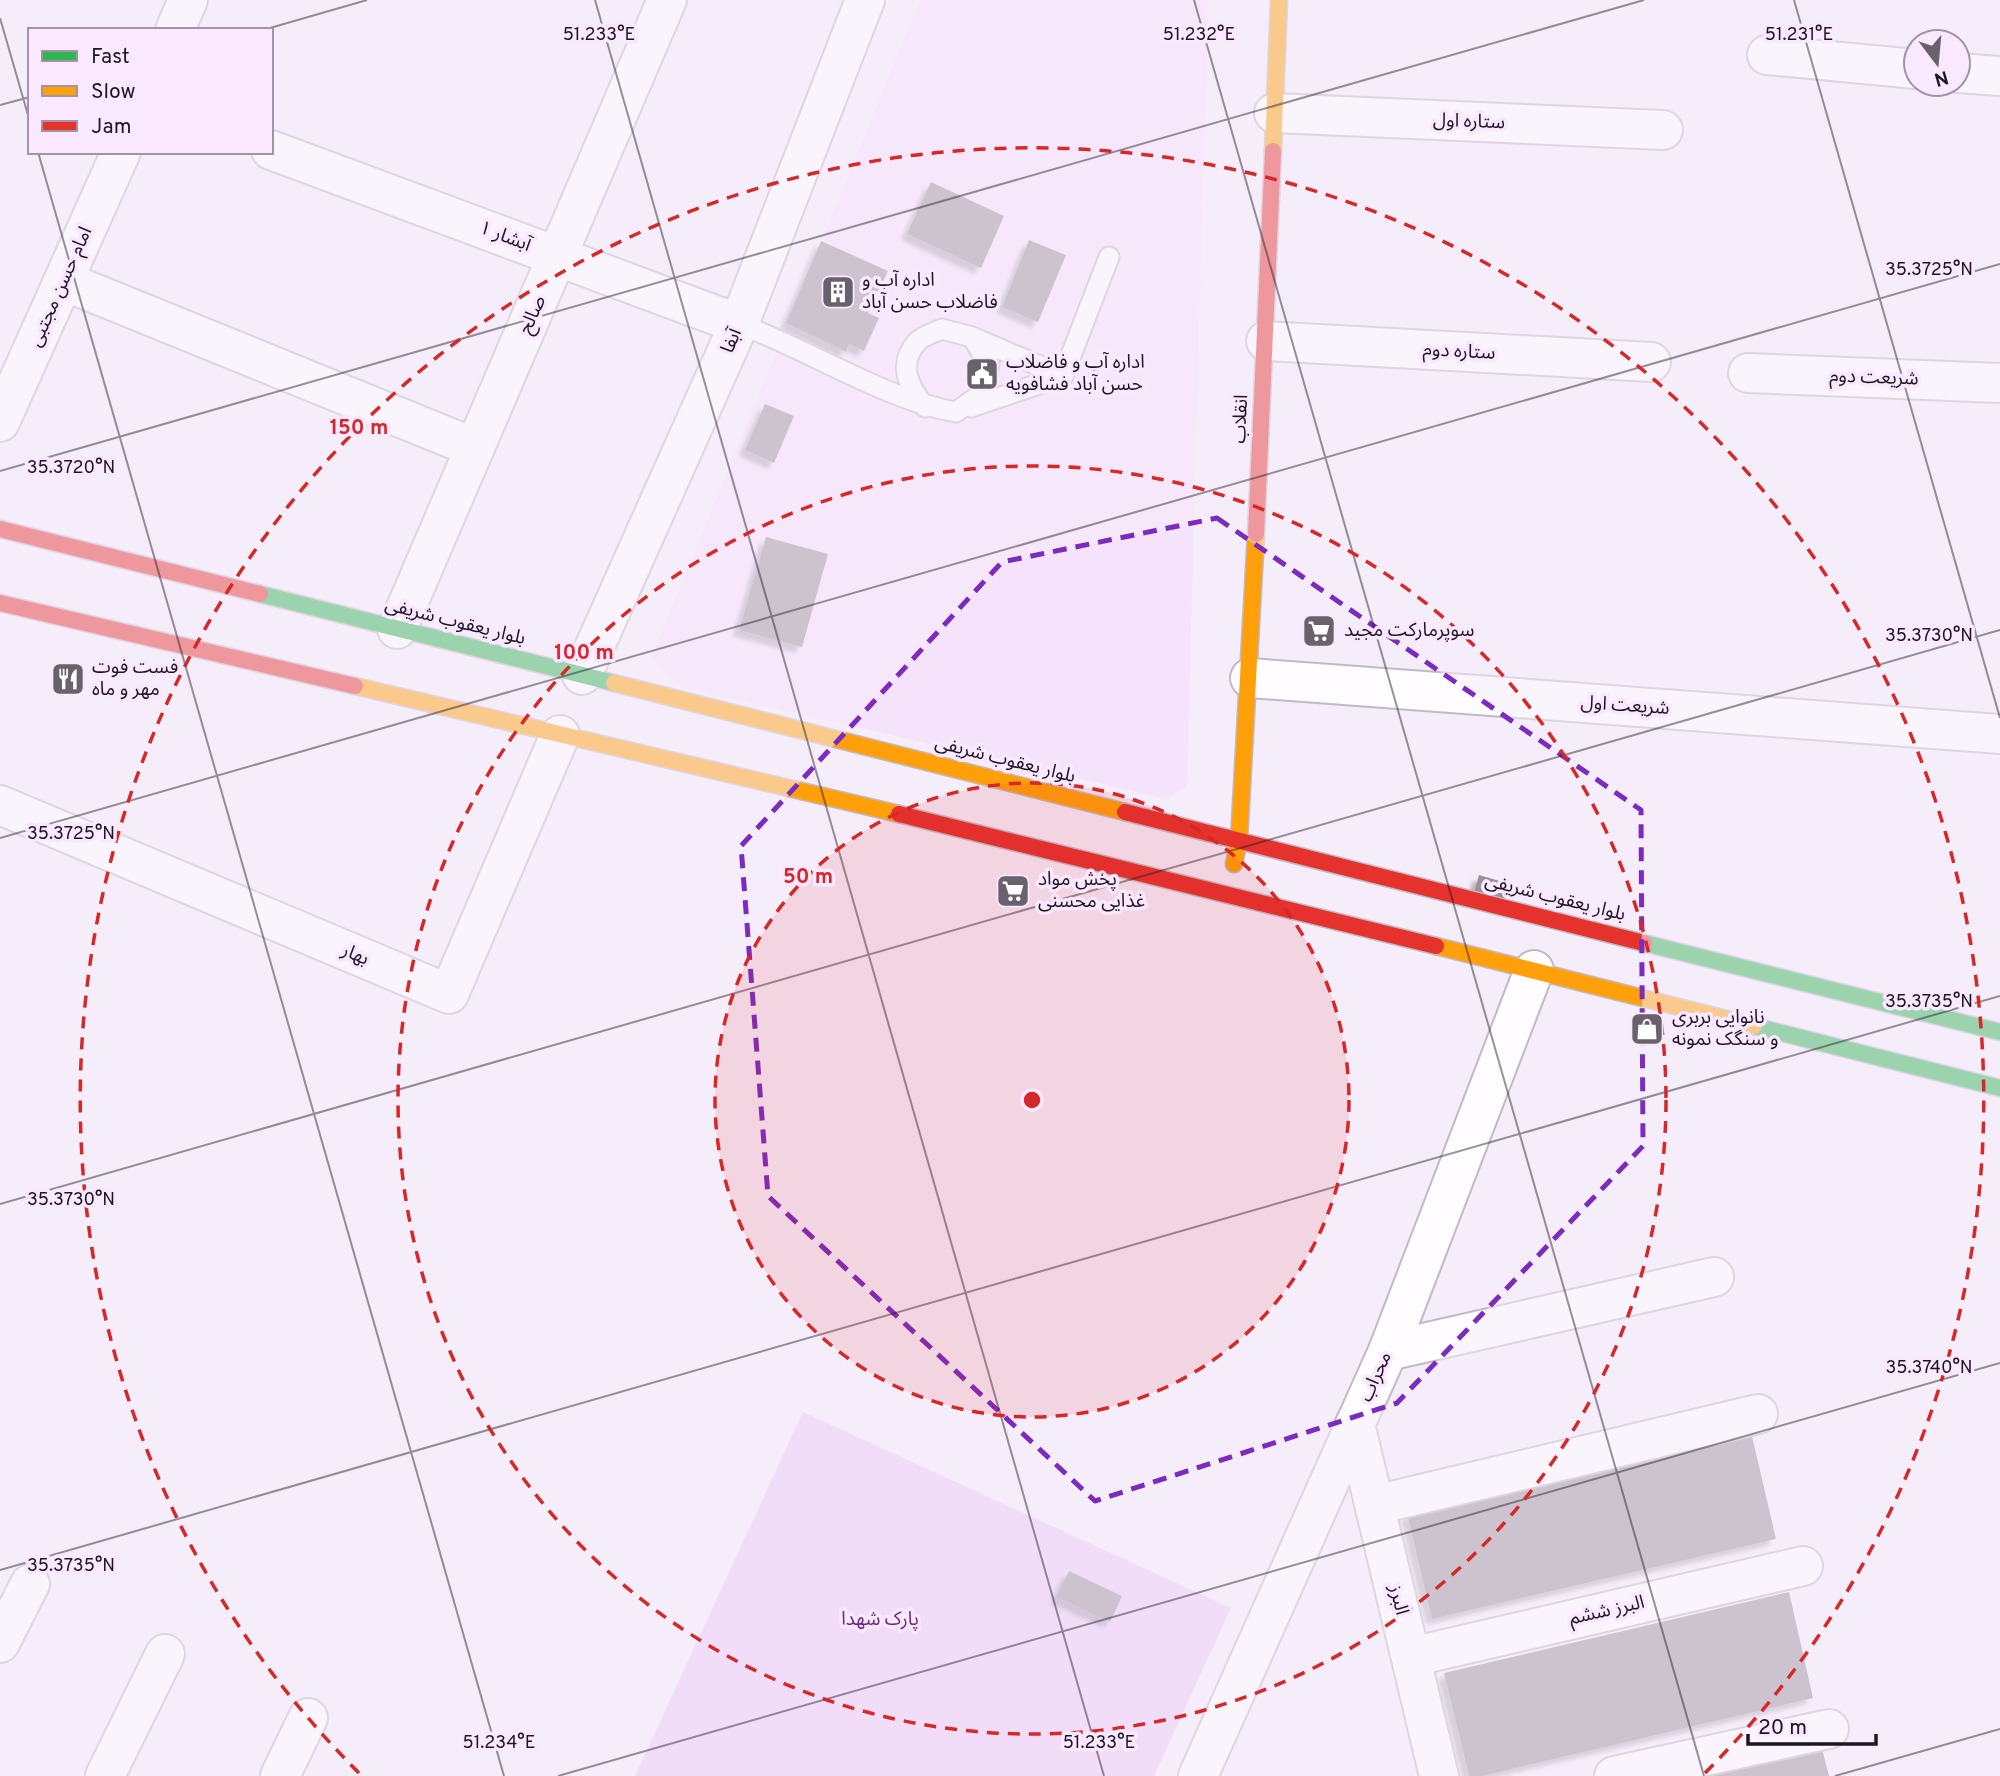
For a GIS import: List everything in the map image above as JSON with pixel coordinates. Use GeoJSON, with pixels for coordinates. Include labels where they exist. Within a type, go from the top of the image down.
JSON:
{"type":"FeatureCollection","features":[{"type":"Feature","properties":{"kind":"main road","name":"انقلاب"},"geometry":{"type":"LineString","coordinates":[[1227,893],[1239,840],[1250,678],[1279,0]]}},
{"type":"Feature","properties":{"kind":"main road","name":"بلوار یعقوب شریفی"},"geometry":{"type":"LineString","coordinates":[[0,529],[1239,840],[1545,924],[2000,1032]]}},
{"type":"Feature","properties":{"kind":"main road"},"geometry":{"type":"LineString","coordinates":[[0,603],[1535,964],[2000,1088]]}},
{"type":"Feature","properties":{"kind":"street"},"geometry":{"type":"LineString","coordinates":[[176,28],[188,0]]}},
{"type":"Feature","properties":{"kind":"street","name":"صالح"},"geometry":{"type":"LineString","coordinates":[[397,629],[667,0]]}},
{"type":"Feature","properties":{"kind":"street","name":"آبفا"},"geometry":{"type":"LineString","coordinates":[[582,675],[739,324],[865,0]]}},
{"type":"Feature","properties":{"kind":"street"},"geometry":{"type":"LineString","coordinates":[[1767,55],[1902,68]]}},
{"type":"Feature","properties":{"kind":"street"},"geometry":{"type":"LineString","coordinates":[[1972,74],[2000,76]]}},
{"type":"Feature","properties":{"kind":"street","name":"ستاره اول"},"geometry":{"type":"LineString","coordinates":[[1274,113],[1663,130]]}},
{"type":"Feature","properties":{"kind":"street","name":"آبشار ۱"},"geometry":{"type":"LineString","coordinates":[[273,151],[739,324]]}},
{"type":"Feature","properties":{"kind":"street","name":"امام حسن مجتبی"},"geometry":{"type":"LineString","coordinates":[[0,422],[120,154]]}},
{"type":"Feature","properties":{"kind":"street"},"geometry":{"type":"LineString","coordinates":[[65,281],[475,448]]}},
{"type":"Feature","properties":{"kind":"street","name":"ستاره دوم"},"geometry":{"type":"LineString","coordinates":[[1266,341],[1651,362]]}},
{"type":"Feature","properties":{"kind":"street","name":"شریعت دوم"},"geometry":{"type":"LineString","coordinates":[[1748,373],[2000,383]]}},
{"type":"Feature","properties":{"kind":"street","name":"شریعت اول"},"geometry":{"type":"LineString","coordinates":[[1250,678],[2000,734]]}},
{"type":"Feature","properties":{"kind":"street","name":"بهار"},"geometry":{"type":"LineString","coordinates":[[0,805],[449,994],[560,735]]}},
{"type":"Feature","properties":{"kind":"street","name":"محراب"},"geometry":{"type":"LineString","coordinates":[[1198,1776],[1388,1351],[1535,964]]}},
{"type":"Feature","properties":{"kind":"street"},"geometry":{"type":"LineString","coordinates":[[1388,1351],[1714,1277]]}},
{"type":"Feature","properties":{"kind":"street"},"geometry":{"type":"LineString","coordinates":[[1375,1505],[1758,1414]]}},
{"type":"Feature","properties":{"kind":"street","name":"البرز"},"geometry":{"type":"LineString","coordinates":[[1355,1424],[1439,1776]]}},
{"type":"Feature","properties":{"kind":"street","name":"البرز ششم"},"geometry":{"type":"LineString","coordinates":[[1411,1657],[1803,1566]]}},
{"type":"Feature","properties":{"kind":"street"},"geometry":{"type":"LineString","coordinates":[[0,1643],[30,1584]]}},
{"type":"Feature","properties":{"kind":"street"},"geometry":{"type":"LineString","coordinates":[[105,1776],[165,1654]]}},
{"type":"Feature","properties":{"kind":"street"},"geometry":{"type":"LineString","coordinates":[[280,1776],[308,1718]]}},
{"type":"Feature","properties":{"kind":"street"},"geometry":{"type":"LineString","coordinates":[[1614,1776],[1829,1729]]}},
{"type":"Feature","properties":{"kind":"lane"},"geometry":{"type":"LineString","coordinates":[[1063,376],[1109,257]]}},
{"type":"Feature","properties":{"kind":"lane"},"geometry":{"type":"LineString","coordinates":[[739,324],[779,339],[925,407],[956,412],[1063,376]]}},
{"type":"Feature","properties":{"kind":"lane"},"geometry":{"type":"LineString","coordinates":[[882,387],[906,366],[918,342],[942,329],[972,337],[1063,376]]}},
{"type":"Feature","properties":{"kind":"lane"},"geometry":{"type":"LineString","coordinates":[[956,412],[984,392],[989,364],[972,337]]}},
{"type":"Feature","properties":{"kind":"lane"},"geometry":{"type":"LineString","coordinates":[[906,366],[909,389],[925,407]]}},
{"type":"Feature","properties":{"kind":"highlighted area"},"geometry":{"type":"Polygon","coordinates":[[[1217,518],[1641,810],[1643,1146],[1397,1403],[1095,1501],[768,1196],[741,846],[1002,562],[1217,518]]]}},
{"type":"Feature","properties":{"kind":"shaded area","name":"اداره آب و فاضلاب حسن آباد فشافویه"},"geometry":{"type":"Polygon","coordinates":[[[920,0],[1208,0],[1187,786],[1167,799],[679,686],[651,658],[920,0]]]}},
{"type":"Feature","properties":{"kind":"green space","name":"پارک شهدا"},"geometry":{"type":"Polygon","coordinates":[[[803,1412],[1231,1608],[1154,1776],[635,1776],[803,1412]]]}},
{"type":"Feature","properties":{"kind":"building"},"geometry":{"type":"Polygon","coordinates":[[[931,182],[1004,216],[981,268],[907,234],[931,182]]]}},
{"type":"Feature","properties":{"kind":"building"},"geometry":{"type":"Polygon","coordinates":[[[1029,240],[1066,255],[1038,322],[1002,307],[1029,240]]]}},
{"type":"Feature","properties":{"kind":"building","name":"اداره آب و فاضلاب حسن آباد"},"geometry":{"type":"Polygon","coordinates":[[[821,241],[888,271],[868,313],[879,318],[864,351],[849,344],[846,352],[786,323],[821,241]]]}},
{"type":"Feature","properties":{"kind":"building"},"geometry":{"type":"Polygon","coordinates":[[[765,404],[794,416],[774,463],[745,450],[765,404]]]}},
{"type":"Feature","properties":{"kind":"building"},"geometry":{"type":"Polygon","coordinates":[[[766,537],[828,554],[802,647],[739,630],[766,537]]]}},
{"type":"Feature","properties":{"kind":"building"},"geometry":{"type":"Polygon","coordinates":[[[1479,875],[1510,884],[1505,901],[1474,892],[1479,875]]]}},
{"type":"Feature","properties":{"kind":"building"},"geometry":{"type":"Polygon","coordinates":[[[1751,1432],[1776,1539],[1432,1619],[1407,1514],[1751,1432]]]}},
{"type":"Feature","properties":{"kind":"building"},"geometry":{"type":"Polygon","coordinates":[[[1069,1571],[1122,1596],[1110,1622],[1056,1597],[1069,1571]]]}},
{"type":"Feature","properties":{"kind":"building"},"geometry":{"type":"Polygon","coordinates":[[[1789,1592],[1813,1698],[1482,1776],[1469,1776],[1444,1673],[1789,1592]]]}},
{"type":"Feature","properties":{"kind":"building"},"geometry":{"type":"Polygon","coordinates":[[[1821,1745],[1829,1776],[1692,1776],[1821,1745]]]}},
{"type":"Feature","properties":{"kind":"traffic: fast"},"geometry":{"type":"LineString","coordinates":[[260,594],[614,683]]}},
{"type":"Feature","properties":{"kind":"traffic: fast"},"geometry":{"type":"LineString","coordinates":[[1644,943],[2000,1032]]}},
{"type":"Feature","properties":{"kind":"traffic: fast"},"geometry":{"type":"LineString","coordinates":[[1754,1026],[2000,1088]]}},
{"type":"Feature","properties":{"kind":"traffic: slow"},"geometry":{"type":"LineString","coordinates":[[1273,151],[1279,0]]}},
{"type":"Feature","properties":{"kind":"traffic: slow"},"geometry":{"type":"LineString","coordinates":[[1234,864],[1239,840],[1256,534]]}},
{"type":"Feature","properties":{"kind":"traffic: slow"},"geometry":{"type":"LineString","coordinates":[[614,683],[1125,812]]}},
{"type":"Feature","properties":{"kind":"traffic: slow"},"geometry":{"type":"LineString","coordinates":[[355,686],[899,814]]}},
{"type":"Feature","properties":{"kind":"traffic: slow"},"geometry":{"type":"LineString","coordinates":[[1436,946],[1754,1026]]}},
{"type":"Feature","properties":{"kind":"traffic: jam"},"geometry":{"type":"LineString","coordinates":[[1256,534],[1273,151]]}},
{"type":"Feature","properties":{"kind":"traffic: jam"},"geometry":{"type":"LineString","coordinates":[[0,529],[260,594]]}},
{"type":"Feature","properties":{"kind":"traffic: jam"},"geometry":{"type":"LineString","coordinates":[[0,603],[355,686]]}},
{"type":"Feature","properties":{"kind":"traffic: jam"},"geometry":{"type":"LineString","coordinates":[[1125,812],[1644,943]]}},
{"type":"Feature","properties":{"kind":"traffic: jam"},"geometry":{"type":"LineString","coordinates":[[899,814],[1436,946]]}},
{"type":"Feature","properties":{"kind":"place","name":"اداره آب و فاضلاب حسن آباد"},"geometry":{"type":"Point","coordinates":[838,292]}},
{"type":"Feature","properties":{"kind":"place","name":"اداره آب و فاضلاب حسن آباد فشافویه"},"geometry":{"type":"Point","coordinates":[982,374]}},
{"type":"Feature","properties":{"kind":"place","name":"سوپرمارکت مجید"},"geometry":{"type":"Point","coordinates":[1319,631]}},
{"type":"Feature","properties":{"kind":"place","name":"فست فوت مهر و ماه"},"geometry":{"type":"Point","coordinates":[68,679]}},
{"type":"Feature","properties":{"kind":"place","name":"پخش مواد غذایی محسنی"},"geometry":{"type":"Point","coordinates":[1013,891]}},
{"type":"Feature","properties":{"kind":"place","name":"نانوایی بربری و سنگک نمونه"},"geometry":{"type":"Point","coordinates":[1647,1029]}}]}
